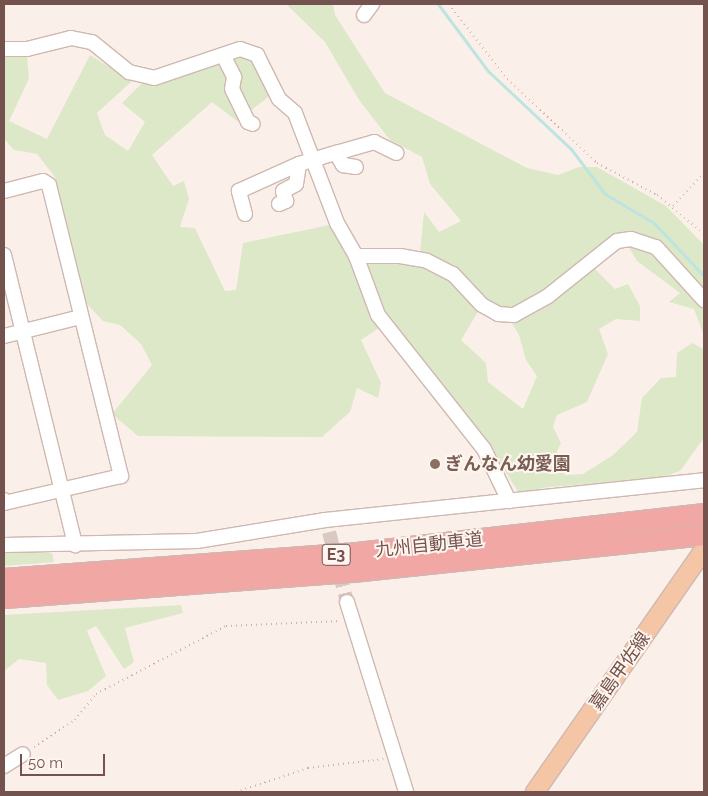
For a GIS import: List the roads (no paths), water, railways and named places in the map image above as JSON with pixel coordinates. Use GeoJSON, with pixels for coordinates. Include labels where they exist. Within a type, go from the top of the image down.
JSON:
{"type":"FeatureCollection","features":[{"type":"Feature","properties":{"kind":"highway","name":"九州自動車道"},"geometry":{"type":"LineString","coordinates":[[4,579],[347,554],[704,514]]}},
{"type":"Feature","properties":{"kind":"highway","name":"九州自動車道"},"geometry":{"type":"LineString","coordinates":[[4,598],[236,583],[704,534]]}},
{"type":"Feature","properties":{"kind":"main road","name":"嘉島甲佐線"},"geometry":{"type":"LineString","coordinates":[[536,792],[704,550]]}},
{"type":"Feature","properties":{"kind":"street"},"geometry":{"type":"LineString","coordinates":[[4,49],[26,49],[71,38],[92,42],[129,72],[154,78],[240,49],[257,55],[278,99],[294,114],[306,161],[336,223],[356,256],[378,315],[484,449],[509,502]]}},
{"type":"Feature","properties":{"kind":"street"},"geometry":{"type":"LineString","coordinates":[[223,55],[234,77],[232,88],[248,122],[252,124]]}},
{"type":"Feature","properties":{"kind":"street"},"geometry":{"type":"LineString","coordinates":[[245,214],[239,191],[306,161],[374,142],[397,153]]}},
{"type":"Feature","properties":{"kind":"street"},"geometry":{"type":"LineString","coordinates":[[336,154],[343,165],[356,167]]}},
{"type":"Feature","properties":{"kind":"street"},"geometry":{"type":"LineString","coordinates":[[279,204],[286,201],[283,191],[296,184],[306,161]]}},
{"type":"Feature","properties":{"kind":"street"},"geometry":{"type":"LineString","coordinates":[[4,191],[43,181],[49,185],[80,317],[121,476],[4,503],[4,500]]}},
{"type":"Feature","properties":{"kind":"street"},"geometry":{"type":"LineString","coordinates":[[356,256],[400,256],[427,261],[453,274],[482,305],[498,314],[514,316],[548,296],[617,241],[631,239],[656,248],[704,300]]}},
{"type":"Feature","properties":{"kind":"street"},"geometry":{"type":"LineString","coordinates":[[4,255],[75,544]]}},
{"type":"Feature","properties":{"kind":"street"},"geometry":{"type":"LineString","coordinates":[[4,336],[80,317]]}},
{"type":"Feature","properties":{"kind":"street"},"geometry":{"type":"LineString","coordinates":[[4,545],[197,541],[704,480]]}},
{"type":"Feature","properties":{"kind":"street"},"geometry":{"type":"LineString","coordinates":[[347,602],[393,758],[406,792]]}},
{"type":"Feature","properties":{"kind":"street"},"geometry":{"type":"LineString","coordinates":[[4,766],[23,754]]}},
{"type":"Feature","properties":{"kind":"waterway"},"geometry":{"type":"LineString","coordinates":[[438,4],[488,71],[571,149],[605,194],[654,223],[704,276]]}},
{"type":"Feature","properties":{"kind":"tunnel"},"geometry":{"type":"LineString","coordinates":[[329,532],[347,602]]}},
{"type":"Feature","properties":{"kind":"place","name":"ぎんなん幼愛園"},"geometry":{"type":"Point","coordinates":[435,464]}}]}
